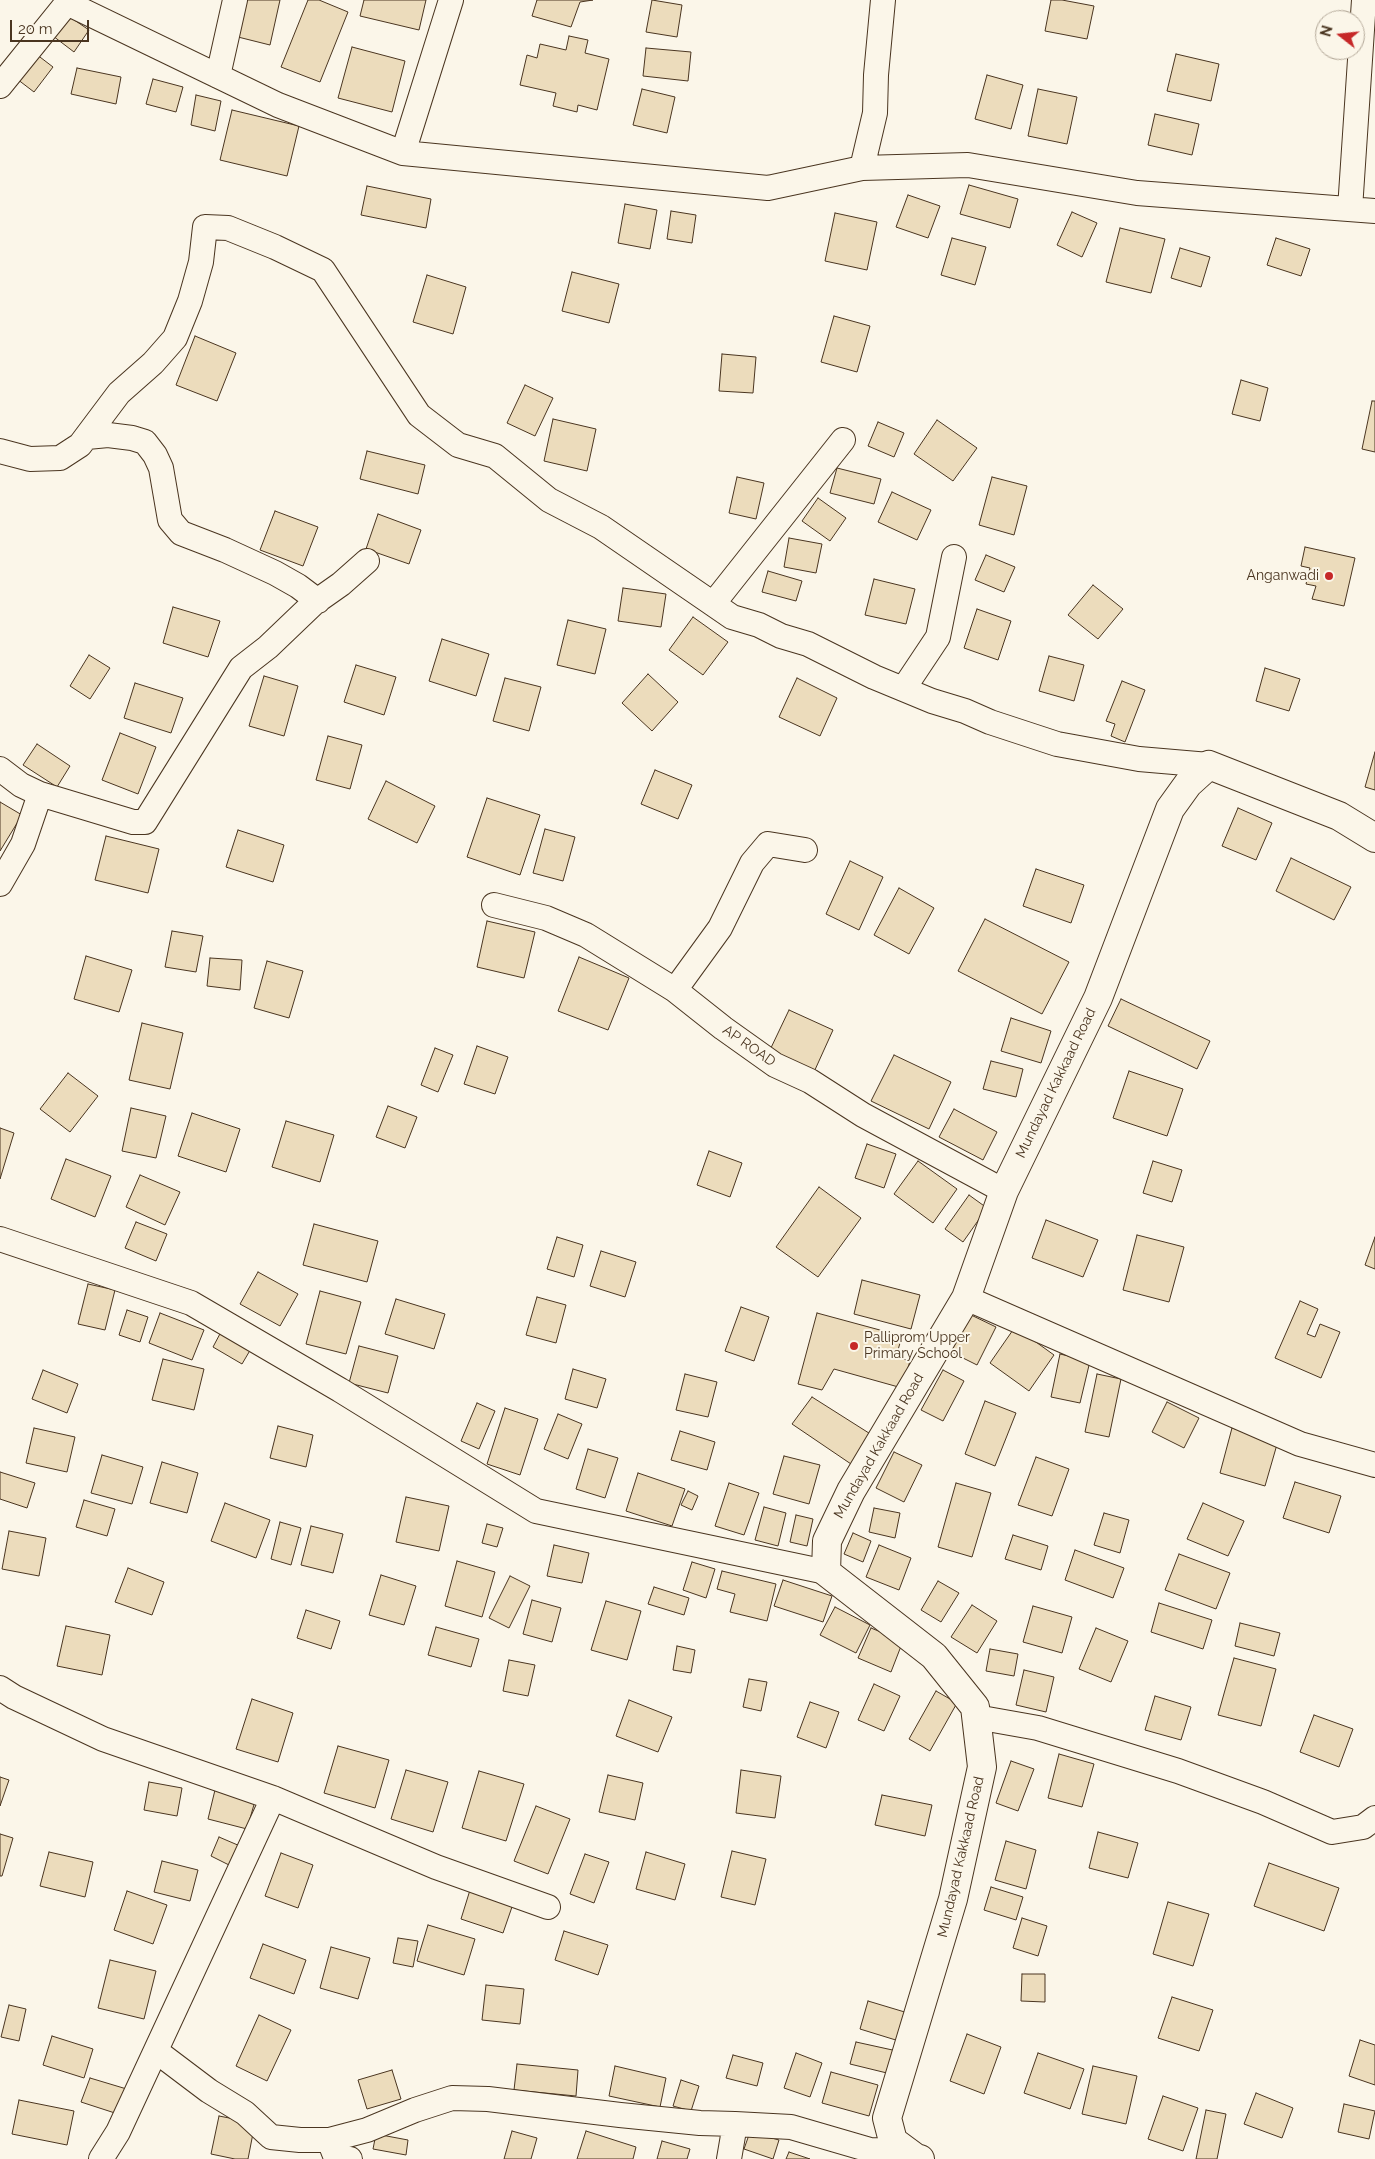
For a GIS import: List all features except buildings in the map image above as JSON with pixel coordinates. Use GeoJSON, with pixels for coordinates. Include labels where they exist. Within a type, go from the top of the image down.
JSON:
{"type":"FeatureCollection","features":[{"type":"Feature","properties":{"kind":"main road"},"geometry":{"type":"LineString","coordinates":[[1208,765],[1339,816],[1375,838]]}},
{"type":"Feature","properties":{"kind":"main road","name":"Mundayad Kakkaad Road"},"geometry":{"type":"LineString","coordinates":[[914,2155],[893,2141],[887,2118],[953,1899],[982,1767],[975,1707],[934,1656],[826,1572],[827,1541],[851,1491],[966,1298],[1004,1191],[1098,998],[1170,810],[1188,784],[1208,765]]}},
{"type":"Feature","properties":{"kind":"street"},"geometry":{"type":"LineString","coordinates":[[218,76],[235,0]]}},
{"type":"Feature","properties":{"kind":"street"},"geometry":{"type":"LineString","coordinates":[[403,153],[451,0]]}},
{"type":"Feature","properties":{"kind":"street"},"geometry":{"type":"LineString","coordinates":[[862,168],[875,113],[876,75],[883,0]]}},
{"type":"Feature","properties":{"kind":"street"},"geometry":{"type":"LineString","coordinates":[[1350,210],[1364,0]]}},
{"type":"Feature","properties":{"kind":"street"},"geometry":{"type":"LineString","coordinates":[[0,86],[65,2],[278,105],[403,153],[768,188],[862,168],[968,165],[1138,193],[1375,211]]}},
{"type":"Feature","properties":{"kind":"street"},"geometry":{"type":"LineString","coordinates":[[0,451],[30,459],[60,458],[80,445],[119,394],[153,363],[175,338],[190,302],[201,262],[204,227],[228,228],[275,247],[322,270],[419,415],[450,439],[458,445],[495,456],[549,500],[601,527],[732,617],[759,625],[781,636],[808,644],[874,678],[904,688],[932,701],[1057,744],[1139,759],[1208,765]]}},
{"type":"Feature","properties":{"kind":"street"},"geometry":{"type":"LineString","coordinates":[[87,436],[132,438],[145,442],[155,455],[161,468],[170,520],[181,533],[225,550],[275,573],[298,586],[318,601]]}},
{"type":"Feature","properties":{"kind":"street"},"geometry":{"type":"LineString","coordinates":[[713,604],[843,440]]}},
{"type":"Feature","properties":{"kind":"street"},"geometry":{"type":"LineString","coordinates":[[904,688],[938,637],[954,557]]}},
{"type":"Feature","properties":{"kind":"street"},"geometry":{"type":"LineString","coordinates":[[0,769],[20,785],[40,794],[133,822],[145,822],[241,668],[367,561]]}},
{"type":"Feature","properties":{"kind":"street"},"geometry":{"type":"LineString","coordinates":[[0,884],[24,844],[40,794]]}},
{"type":"Feature","properties":{"kind":"street"},"geometry":{"type":"LineString","coordinates":[[675,990],[720,928],[752,863],[768,844],[805,850]]}},
{"type":"Feature","properties":{"kind":"street","name":"AP ROAD"},"geometry":{"type":"LineString","coordinates":[[494,905],[546,918],[586,935],[675,990],[723,1028],[775,1065],[810,1081],[863,1115],[1004,1191]]}},
{"type":"Feature","properties":{"kind":"street"},"geometry":{"type":"LineString","coordinates":[[0,1240],[191,1303],[340,1390],[536,1511],[826,1572]]}},
{"type":"Feature","properties":{"kind":"street"},"geometry":{"type":"LineString","coordinates":[[966,1298],[1300,1444],[1375,1465]]}},
{"type":"Feature","properties":{"kind":"street"},"geometry":{"type":"LineString","coordinates":[[0,1688],[14,1697],[103,1739],[273,1798],[436,1867],[548,1907]]}},
{"type":"Feature","properties":{"kind":"street"},"geometry":{"type":"LineString","coordinates":[[976,1717],[1038,1728],[1178,1771],[1263,1802],[1332,1832],[1363,1827],[1375,1818]]}},
{"type":"Feature","properties":{"kind":"street"},"geometry":{"type":"LineString","coordinates":[[101,2159],[118,2132],[273,1798]]}},
{"type":"Feature","properties":{"kind":"street"},"geometry":{"type":"LineString","coordinates":[[156,2050],[209,2091],[245,2113],[271,2136],[300,2140],[329,2140],[367,2130],[415,2110],[452,2098],[488,2099],[700,2123],[791,2127],[870,2150],[914,2155]]}},
{"type":"Feature","properties":{"kind":"street"},"geometry":{"type":"LineString","coordinates":[[729,2159],[736,2124]]}},
{"type":"Feature","properties":{"kind":"street"},"geometry":{"type":"LineString","coordinates":[[329,2140],[336,2158],[350,2159]]}},
{"type":"Feature","properties":{"kind":"place","name":"Anganwadi"},"geometry":{"type":"Point","coordinates":[1329,576]}},
{"type":"Feature","properties":{"kind":"place","name":"Palliprom Upper Primary School"},"geometry":{"type":"Point","coordinates":[854,1346]}}]}
